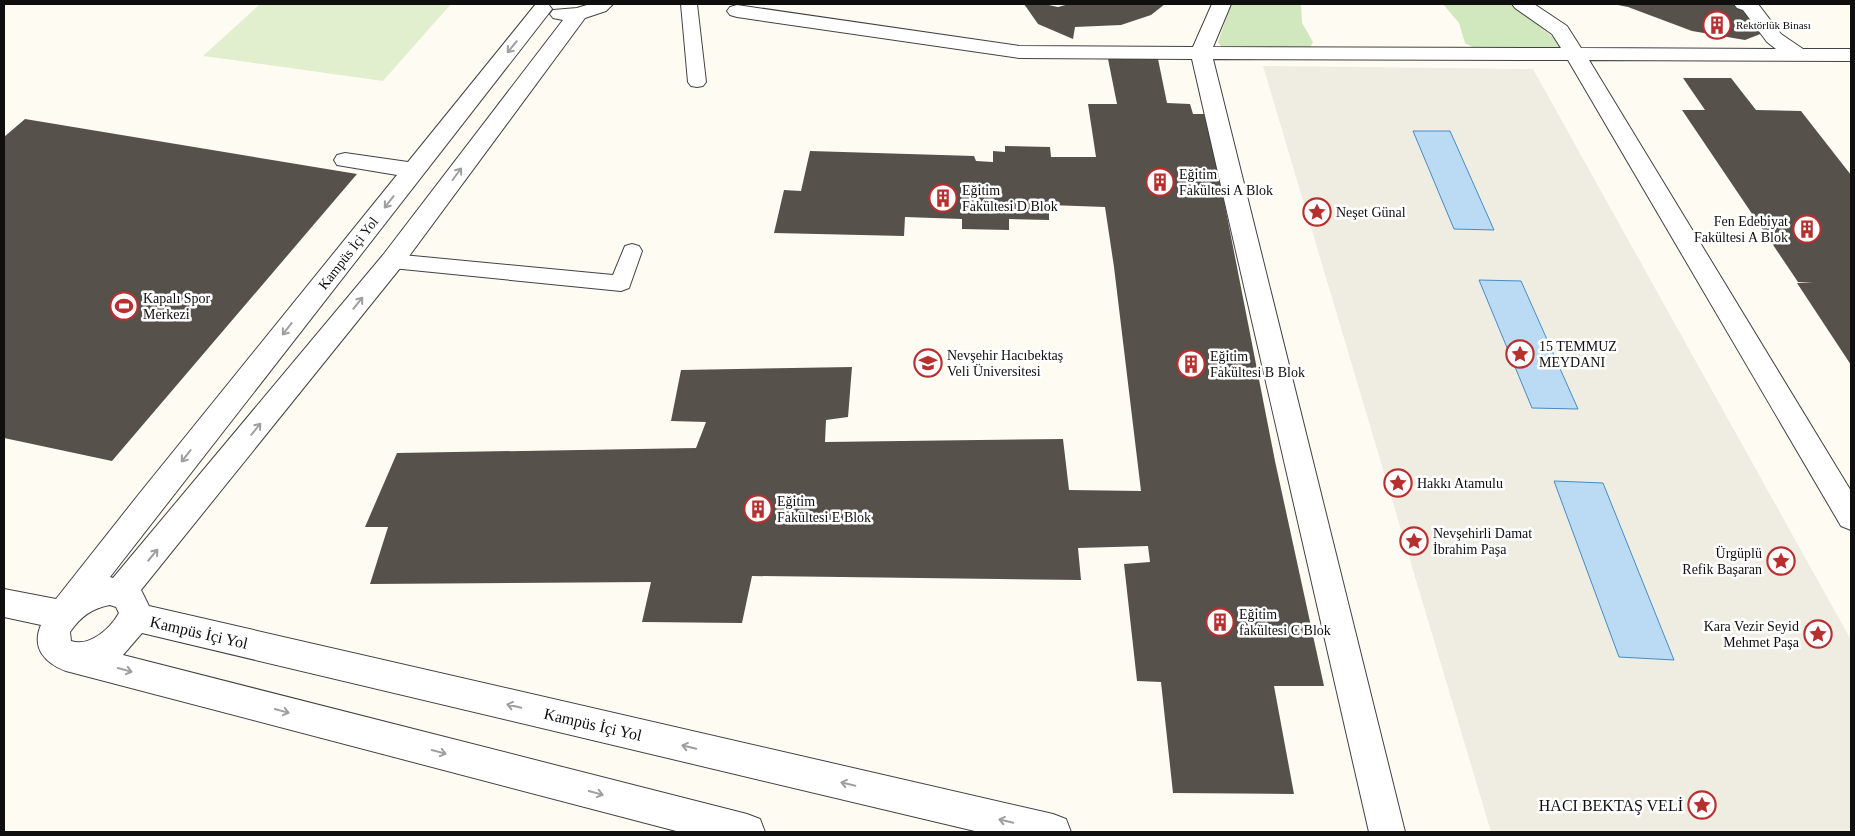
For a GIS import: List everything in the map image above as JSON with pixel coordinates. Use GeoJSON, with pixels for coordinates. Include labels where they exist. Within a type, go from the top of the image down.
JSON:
{"type":"FeatureCollection","features":[{"type":"Feature","properties":{"kind":"street"},"geometry":{"type":"LineString","coordinates":[[539,6],[552,13],[578,14],[606,4]]}},
{"type":"Feature","properties":{"kind":"street"},"geometry":{"type":"LineString","coordinates":[[1221,4],[1201,53],[1387,832]]}},
{"type":"Feature","properties":{"kind":"street"},"geometry":{"type":"LineString","coordinates":[[1522,4],[1560,30],[1851,517]]}},
{"type":"Feature","properties":{"kind":"street"},"geometry":{"type":"LineString","coordinates":[[1744,4],[1750,6],[1774,38],[1799,55]]}},
{"type":"Feature","properties":{"kind":"street","name":"Kampüs İçi Yol"},"geometry":{"type":"LineString","coordinates":[[63,615],[414,170],[539,6]]}},
{"type":"Feature","properties":{"kind":"street"},"geometry":{"type":"LineString","coordinates":[[738,10],[1019,52],[1851,55]]}},
{"type":"Feature","properties":{"kind":"street"},"geometry":{"type":"LineString","coordinates":[[78,658],[91,656],[119,640],[127,605],[392,261],[578,14]]}},
{"type":"Feature","properties":{"kind":"street"},"geometry":{"type":"LineString","coordinates":[[345,160],[414,170]]}},
{"type":"Feature","properties":{"kind":"street"},"geometry":{"type":"LineString","coordinates":[[127,605],[110,591],[96,593],[84,598],[63,615],[56,625],[52,636],[53,645],[57,652],[65,657],[78,658],[747,832]]}},
{"type":"Feature","properties":{"kind":"street"},"geometry":{"type":"LineString","coordinates":[[4,604],[63,615]]}},
{"type":"Feature","properties":{"kind":"street","name":"Kampüs İçi Yol"},"geometry":{"type":"LineString","coordinates":[[127,605],[1053,832]]}},
{"type":"Feature","properties":{"kind":"lane"},"geometry":{"type":"LineString","coordinates":[[689,4],[698,82]]}},
{"type":"Feature","properties":{"kind":"lane"},"geometry":{"type":"LineString","coordinates":[[392,261],[622,283],[632,251]]}},
{"type":"Feature","properties":{"kind":"green space"},"geometry":{"type":"Polygon","coordinates":[[[260,4],[451,4],[383,81],[203,56],[260,4]]]}},
{"type":"Feature","properties":{"kind":"green space"},"geometry":{"type":"Polygon","coordinates":[[[1231,4],[1301,4],[1302,23],[1313,42],[1310,48],[1223,49],[1218,42],[1231,4]]]}},
{"type":"Feature","properties":{"kind":"green space"},"geometry":{"type":"Polygon","coordinates":[[[1443,4],[1513,4],[1561,44],[1563,51],[1474,48],[1465,43],[1459,23],[1443,4]]]}},
{"type":"Feature","properties":{"kind":"shaded area","name":"15 TEMMUZ MEYDANI"},"geometry":{"type":"Polygon","coordinates":[[[1263,66],[1533,69],[1851,640],[1851,832],[1491,832],[1263,66]]]}},
{"type":"Feature","properties":{"kind":"water"},"geometry":{"type":"Polygon","coordinates":[[[1413,131],[1450,131],[1494,230],[1454,229],[1413,131]]]}},
{"type":"Feature","properties":{"kind":"water"},"geometry":{"type":"Polygon","coordinates":[[[1479,280],[1521,281],[1578,409],[1532,408],[1479,280]]]}},
{"type":"Feature","properties":{"kind":"water"},"geometry":{"type":"Polygon","coordinates":[[[1554,481],[1603,483],[1674,660],[1619,657],[1554,481]]]}},
{"type":"Feature","properties":{"kind":"building"},"geometry":{"type":"Polygon","coordinates":[[[1024,4],[1044,4],[1058,7],[1069,4],[1165,4],[1151,15],[1121,25],[1075,27],[1073,39],[1038,24],[1024,4]]]}},
{"type":"Feature","properties":{"kind":"building","name":"Rektörlük Binası"},"geometry":{"type":"Polygon","coordinates":[[[1613,4],[1737,4],[1756,17],[1763,33],[1745,40],[1692,31],[1628,7],[1613,4]]]}},
{"type":"Feature","properties":{"kind":"building"},"geometry":{"type":"Polygon","coordinates":[[[1108,59],[1158,59],[1167,103],[1190,104],[1193,114],[1207,114],[1275,461],[1324,686],[1274,686],[1294,794],[1173,793],[1161,682],[1137,681],[1124,564],[1150,562],[1148,546],[1078,548],[1081,580],[752,576],[742,623],[642,622],[651,582],[370,584],[388,527],[365,527],[397,453],[696,448],[706,422],[671,421],[681,370],[852,367],[848,417],[826,420],[825,442],[1063,439],[1069,490],[1141,491],[1105,207],[1049,205],[1049,220],[1009,219],[1009,230],[962,229],[962,219],[905,217],[904,236],[774,233],[784,190],[801,191],[810,151],[974,156],[976,161],[993,162],[993,151],[1005,152],[1005,146],[1050,147],[1051,157],[1096,157],[1088,104],[1117,104],[1108,59]]]}},
{"type":"Feature","properties":{"kind":"building","name":"Fen Edebiyat Fakültesi A Blok"},"geometry":{"type":"Polygon","coordinates":[[[1683,78],[1731,78],[1756,110],[1801,111],[1851,175],[1851,365],[1797,283],[1813,282],[1798,282],[1682,110],[1705,110],[1683,78]]]}},
{"type":"Feature","properties":{"kind":"building","name":"Kapalı Spor Merkezi"},"geometry":{"type":"Polygon","coordinates":[[[25,119],[357,174],[112,461],[4,438],[4,137],[25,119]]]}},
{"type":"Feature","properties":{"kind":"place","name":"Rektörlük Binası"},"geometry":{"type":"Point","coordinates":[1717,25]}},
{"type":"Feature","properties":{"kind":"place","name":"Eğitim Fakültesi A Blok"},"geometry":{"type":"Point","coordinates":[1160,182]}},
{"type":"Feature","properties":{"kind":"place","name":"Eğitim Fakültesi D Blok"},"geometry":{"type":"Point","coordinates":[943,198]}},
{"type":"Feature","properties":{"kind":"place","name":"Neşet Günal"},"geometry":{"type":"Point","coordinates":[1317,212]}},
{"type":"Feature","properties":{"kind":"place","name":"Fen Edebiyat Fakültesi A Blok"},"geometry":{"type":"Point","coordinates":[1807,229]}},
{"type":"Feature","properties":{"kind":"place","name":"Kapalı Spor Merkezi"},"geometry":{"type":"Point","coordinates":[124,306]}},
{"type":"Feature","properties":{"kind":"place","name":"15 TEMMUZ MEYDANI"},"geometry":{"type":"Point","coordinates":[1520,354]}},
{"type":"Feature","properties":{"kind":"place","name":"Nevşehir Hacıbektaş Veli Üniversitesi"},"geometry":{"type":"Point","coordinates":[928,363]}},
{"type":"Feature","properties":{"kind":"place","name":"Eğitim Fakültesi B Blok"},"geometry":{"type":"Point","coordinates":[1191,364]}},
{"type":"Feature","properties":{"kind":"place","name":"Hakkı Atamulu"},"geometry":{"type":"Point","coordinates":[1398,483]}},
{"type":"Feature","properties":{"kind":"place","name":"Eğitim Fakültesi E Blok"},"geometry":{"type":"Point","coordinates":[758,509]}},
{"type":"Feature","properties":{"kind":"place","name":"Nevşehirli Damat İbrahim Paşa"},"geometry":{"type":"Point","coordinates":[1414,541]}},
{"type":"Feature","properties":{"kind":"place","name":"Ürgüplü Refik Başaran"},"geometry":{"type":"Point","coordinates":[1781,561]}},
{"type":"Feature","properties":{"kind":"place","name":"Eğitim fakültesi C Blok"},"geometry":{"type":"Point","coordinates":[1220,622]}},
{"type":"Feature","properties":{"kind":"place","name":"Kara Vezir Seyid Mehmet Paşa"},"geometry":{"type":"Point","coordinates":[1818,634]}},
{"type":"Feature","properties":{"kind":"place","name":"HACI BEKTAŞ VELİ"},"geometry":{"type":"Point","coordinates":[1702,805]}}]}
